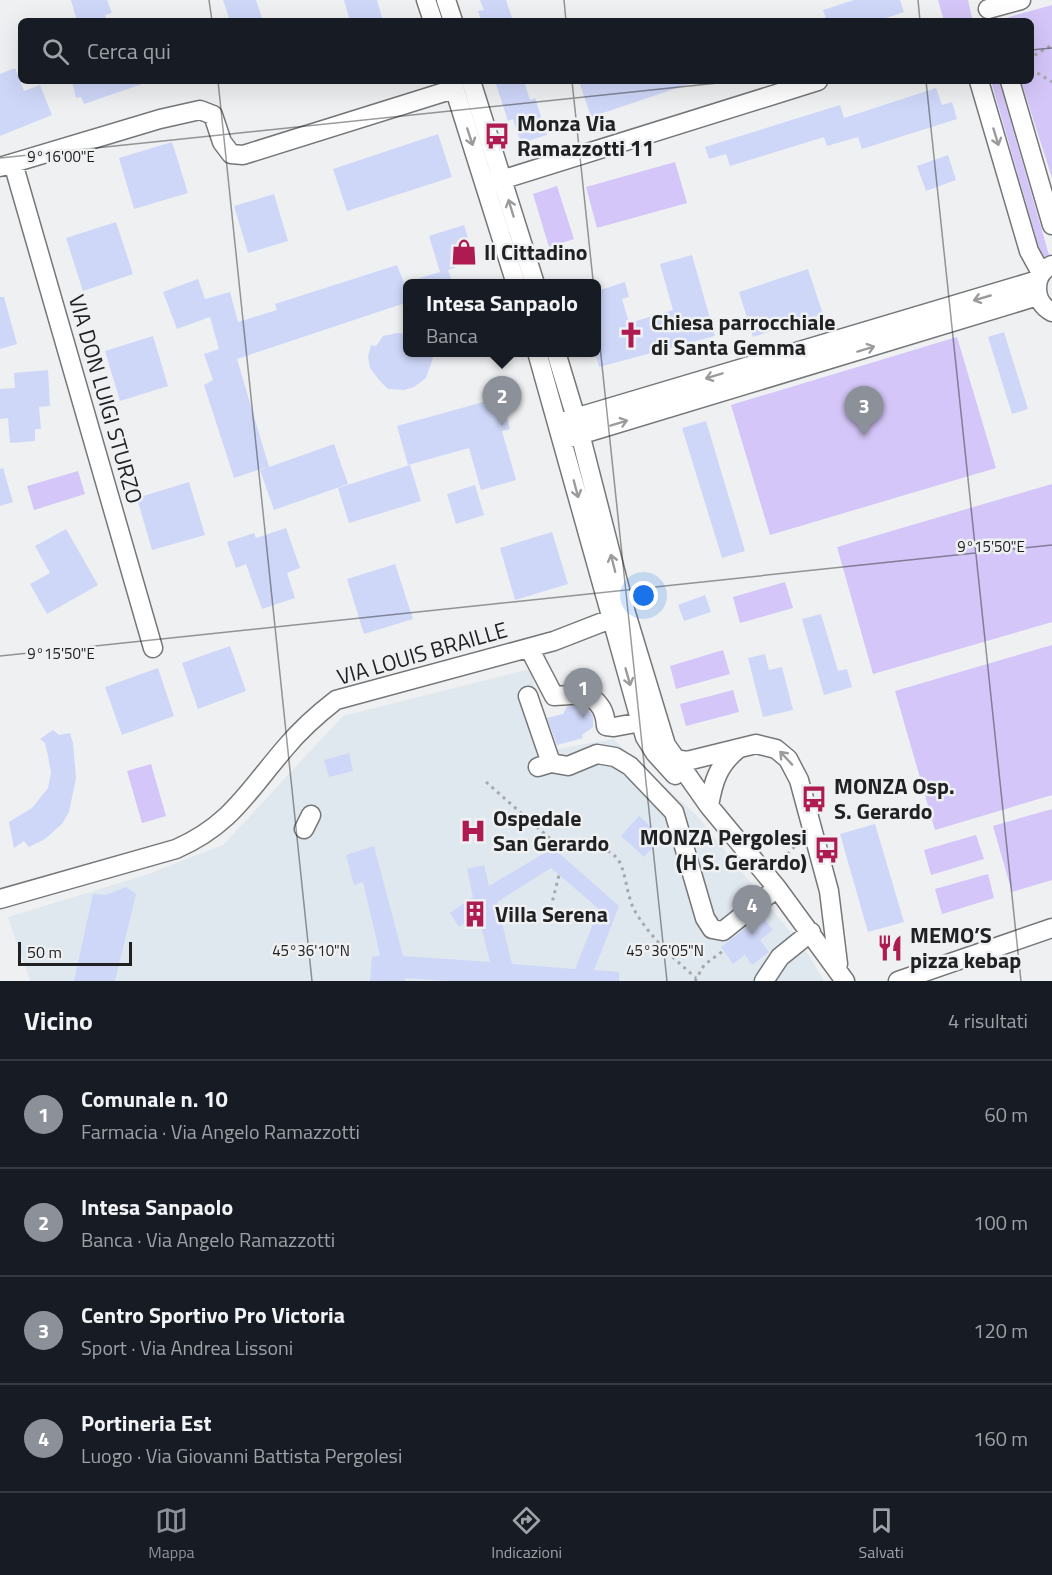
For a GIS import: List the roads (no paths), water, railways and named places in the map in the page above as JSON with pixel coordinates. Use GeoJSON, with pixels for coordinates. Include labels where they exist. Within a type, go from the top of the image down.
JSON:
{"type":"FeatureCollection","features":[{"type":"Feature","properties":{"kind":"street"},"geometry":{"type":"LineString","coordinates":[[426,0],[432,18]]}},
{"type":"Feature","properties":{"kind":"street"},"geometry":{"type":"LineString","coordinates":[[446,0],[452,18]]}},
{"type":"Feature","properties":{"kind":"street"},"geometry":{"type":"LineString","coordinates":[[988,10],[1021,0]]}},
{"type":"Feature","properties":{"kind":"street"},"geometry":{"type":"LineString","coordinates":[[472,84],[515,279]]}},
{"type":"Feature","properties":{"kind":"street"},"geometry":{"type":"LineString","coordinates":[[494,182],[808,84]]}},
{"type":"Feature","properties":{"kind":"street"},"geometry":{"type":"LineString","coordinates":[[980,84],[1029,251],[1042,278],[1041,303],[1052,312]]}},
{"type":"Feature","properties":{"kind":"street"},"geometry":{"type":"LineString","coordinates":[[1011,84],[1052,225]]}},
{"type":"Feature","properties":{"kind":"street"},"geometry":{"type":"LineString","coordinates":[[6,165],[160,119],[200,110],[213,115],[222,142],[231,154],[243,154],[453,85],[533,279]]}},
{"type":"Feature","properties":{"kind":"street","name":"VIA DON LUIGI STURZO"},"geometry":{"type":"LineString","coordinates":[[6,165],[153,648]]}},
{"type":"Feature","properties":{"kind":"street"},"geometry":{"type":"LineString","coordinates":[[569,429],[1042,278]]}},
{"type":"Feature","properties":{"kind":"street"},"geometry":{"type":"LineString","coordinates":[[539,357],[569,429]]}},
{"type":"Feature","properties":{"kind":"street"},"geometry":{"type":"LineString","coordinates":[[557,357],[569,429],[619,616],[641,722],[655,753],[709,806]]}},
{"type":"Feature","properties":{"kind":"street"},"geometry":{"type":"LineString","coordinates":[[619,616],[659,730],[674,759],[709,806],[772,881],[842,976]]}},
{"type":"Feature","properties":{"kind":"street","name":"VIA LOUIS BRAILLE"},"geometry":{"type":"LineString","coordinates":[[0,899],[176,849],[203,837],[247,797],[286,747],[312,719],[336,700],[530,648],[619,616]]}},
{"type":"Feature","properties":{"kind":"street"},"geometry":{"type":"LineString","coordinates":[[530,648],[554,696],[588,694],[600,704],[605,713],[606,726],[614,727],[641,722]]}},
{"type":"Feature","properties":{"kind":"street"},"geometry":{"type":"LineString","coordinates":[[528,696],[544,765],[568,766],[597,754],[615,757],[630,766],[674,812],[705,918],[712,929],[723,931],[772,881]]}},
{"type":"Feature","properties":{"kind":"street"},"geometry":{"type":"LineString","coordinates":[[674,759],[687,761],[700,759],[756,744],[783,753],[792,765],[831,900],[842,976]]}},
{"type":"Feature","properties":{"kind":"street"},"geometry":{"type":"LineString","coordinates":[[709,806],[713,780],[718,771],[742,746]]}},
{"type":"Feature","properties":{"kind":"street"},"geometry":{"type":"LineString","coordinates":[[771,976],[780,957],[806,925],[821,913],[831,900]]}},
{"type":"Feature","properties":{"kind":"street"},"geometry":{"type":"LineString","coordinates":[[898,981],[1052,928]]}},
{"type":"Feature","properties":{"kind":"place","name":"Monza Via Ramazzotti 11"},"geometry":{"type":"Point","coordinates":[497,136]}},
{"type":"Feature","properties":{"kind":"place","name":"Il Cittadino"},"geometry":{"type":"Point","coordinates":[464,252]}},
{"type":"Feature","properties":{"kind":"place","name":"Chiesa parrocchiale di Santa Gemma"},"geometry":{"type":"Point","coordinates":[631,335]}},
{"type":"Feature","properties":{"kind":"place","name":"Intesa Sanpaolo"},"geometry":{"type":"Point","coordinates":[502,426]}},
{"type":"Feature","properties":{"kind":"place","name":"Centro Sportivo Pro Victoria"},"geometry":{"type":"Point","coordinates":[864,436]}},
{"type":"Feature","properties":{"kind":"place","name":"Comunale n. 10"},"geometry":{"type":"Point","coordinates":[583,718]}},
{"type":"Feature","properties":{"kind":"place","name":"MONZA Osp. S. Gerardo"},"geometry":{"type":"Point","coordinates":[814,799]}},
{"type":"Feature","properties":{"kind":"place","name":"Ospedale San Gerardo"},"geometry":{"type":"Point","coordinates":[473,831]}},
{"type":"Feature","properties":{"kind":"place","name":"MONZA Pergolesi (H S. Gerardo)"},"geometry":{"type":"Point","coordinates":[827,850]}},
{"type":"Feature","properties":{"kind":"place","name":"Villa Serena"},"geometry":{"type":"Point","coordinates":[475,914]}},
{"type":"Feature","properties":{"kind":"place","name":"Portineria Est"},"geometry":{"type":"Point","coordinates":[752,935]}},
{"type":"Feature","properties":{"kind":"place","name":"MEMO’S pizza kebap"},"geometry":{"type":"Point","coordinates":[890,948]}}]}
